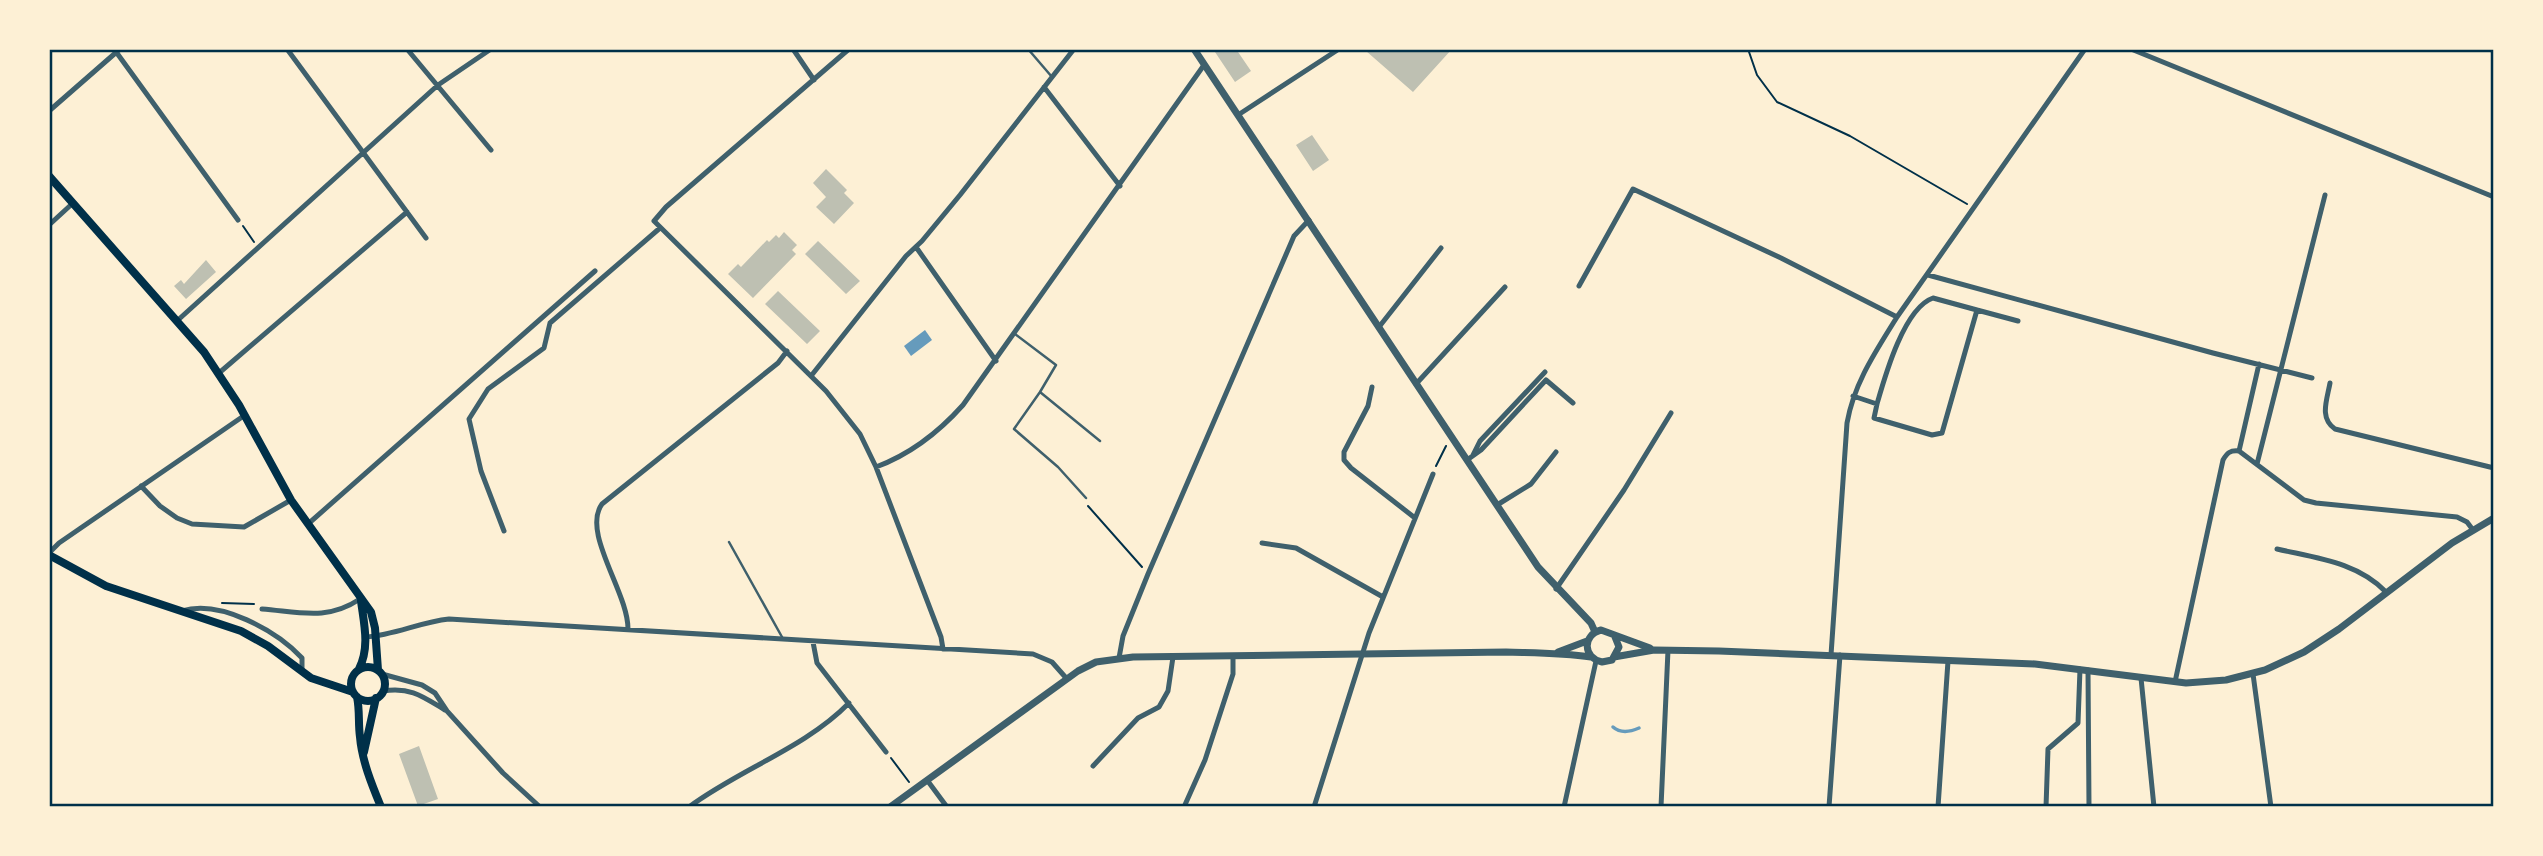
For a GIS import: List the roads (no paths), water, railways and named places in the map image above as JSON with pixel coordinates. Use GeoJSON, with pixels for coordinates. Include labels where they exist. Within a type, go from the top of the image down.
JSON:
{"type":"FeatureCollection","features":[{"type":"Feature","properties":{"kind":"main road"},"geometry":{"type":"LineString","coordinates":[[49,176],[178,320],[219,373],[291,500],[371,612],[380,672],[385,681],[383,691],[376,698],[367,701],[318,681],[268,646],[241,631],[106,586],[49,554]]}},
{"type":"Feature","properties":{"kind":"main road"},"geometry":{"type":"LineString","coordinates":[[360,598],[366,637],[364,657],[351,679],[360,714],[359,736],[363,754],[381,807]]}},
{"type":"Feature","properties":{"kind":"main road"},"geometry":{"type":"LineString","coordinates":[[359,669],[369,667],[380,672]]}},
{"type":"Feature","properties":{"kind":"main road"},"geometry":{"type":"LineString","coordinates":[[363,754],[376,698]]}},
{"type":"Feature","properties":{"kind":"street"},"geometry":{"type":"LineString","coordinates":[[287,49],[426,238]]}},
{"type":"Feature","properties":{"kind":"street"},"geometry":{"type":"LineString","coordinates":[[407,49],[491,150]]}},
{"type":"Feature","properties":{"kind":"street"},"geometry":{"type":"LineString","coordinates":[[178,320],[438,85],[491,49]]}},
{"type":"Feature","properties":{"kind":"street"},"geometry":{"type":"LineString","coordinates":[[793,49],[814,80]]}},
{"type":"Feature","properties":{"kind":"street"},"geometry":{"type":"LineString","coordinates":[[849,49],[666,207],[654,221],[811,376],[852,422],[876,467],[943,649]]}},
{"type":"Feature","properties":{"kind":"street"},"geometry":{"type":"LineString","coordinates":[[811,376],[906,256],[960,195],[1074,49]]}},
{"type":"Feature","properties":{"kind":"street"},"geometry":{"type":"LineString","coordinates":[[1194,49],[1452,438],[1470,457],[1497,505],[1538,567],[1591,623],[1595,632]]}},
{"type":"Feature","properties":{"kind":"street"},"geometry":{"type":"LineString","coordinates":[[1238,115],[1339,49]]}},
{"type":"Feature","properties":{"kind":"street"},"geometry":{"type":"LineString","coordinates":[[1831,655],[1847,424],[1853,396],[1870,360],[1897,317],[2085,49]]}},
{"type":"Feature","properties":{"kind":"street"},"geometry":{"type":"LineString","coordinates":[[2131,49],[2494,197]]}},
{"type":"Feature","properties":{"kind":"street"},"geometry":{"type":"LineString","coordinates":[[49,111],[117,50],[238,220]]}},
{"type":"Feature","properties":{"kind":"street"},"geometry":{"type":"LineString","coordinates":[[876,467],[916,447],[945,424],[963,405],[1204,65]]}},
{"type":"Feature","properties":{"kind":"street"},"geometry":{"type":"LineString","coordinates":[[1044,87],[1120,186]]}},
{"type":"Feature","properties":{"kind":"street"},"geometry":{"type":"LineString","coordinates":[[1579,286],[1633,189],[1781,258],[1897,317]]}},
{"type":"Feature","properties":{"kind":"street"},"geometry":{"type":"LineString","coordinates":[[2257,464],[2325,195]]}},
{"type":"Feature","properties":{"kind":"street"},"geometry":{"type":"LineString","coordinates":[[49,225],[73,203]]}},
{"type":"Feature","properties":{"kind":"street"},"geometry":{"type":"LineString","coordinates":[[219,373],[407,212]]}},
{"type":"Feature","properties":{"kind":"street"},"geometry":{"type":"LineString","coordinates":[[1119,658],[1123,636],[1147,574],[1294,236],[1308,220]]}},
{"type":"Feature","properties":{"kind":"street"},"geometry":{"type":"LineString","coordinates":[[503,530],[481,471],[479,453],[469,426],[471,415],[488,389],[544,348],[550,323],[660,228]]}},
{"type":"Feature","properties":{"kind":"street"},"geometry":{"type":"LineString","coordinates":[[916,247],[996,360]]}},
{"type":"Feature","properties":{"kind":"street"},"geometry":{"type":"LineString","coordinates":[[1379,327],[1441,248]]}},
{"type":"Feature","properties":{"kind":"street"},"geometry":{"type":"LineString","coordinates":[[308,524],[594,271]]}},
{"type":"Feature","properties":{"kind":"street"},"geometry":{"type":"LineString","coordinates":[[1928,275],[2312,378]]}},
{"type":"Feature","properties":{"kind":"street"},"geometry":{"type":"LineString","coordinates":[[1416,384],[1505,287]]}},
{"type":"Feature","properties":{"kind":"street"},"geometry":{"type":"LineString","coordinates":[[1977,310],[1942,433],[1932,435],[1874,418],[1895,348],[1921,306],[1933,298],[2018,321]]}},
{"type":"Feature","properties":{"kind":"street"},"geometry":{"type":"LineString","coordinates":[[628,630],[626,611],[596,529],[596,512],[602,504],[778,363],[786,351]]}},
{"type":"Feature","properties":{"kind":"street"},"geometry":{"type":"LineString","coordinates":[[2239,451],[2259,365]]}},
{"type":"Feature","properties":{"kind":"street"},"geometry":{"type":"LineString","coordinates":[[1470,457],[1480,441],[1545,372]]}},
{"type":"Feature","properties":{"kind":"street"},"geometry":{"type":"LineString","coordinates":[[1470,457],[1481,450],[1546,380],[1573,403]]}},
{"type":"Feature","properties":{"kind":"street"},"geometry":{"type":"LineString","coordinates":[[2330,383],[2325,417],[2328,424],[2335,429],[2494,468]]}},
{"type":"Feature","properties":{"kind":"street"},"geometry":{"type":"LineString","coordinates":[[1372,387],[1368,406],[1344,452],[1344,460],[1415,518]]}},
{"type":"Feature","properties":{"kind":"street"},"geometry":{"type":"LineString","coordinates":[[1853,396],[1878,404]]}},
{"type":"Feature","properties":{"kind":"street"},"geometry":{"type":"LineString","coordinates":[[1556,589],[1624,490],[1671,413]]}},
{"type":"Feature","properties":{"kind":"street"},"geometry":{"type":"LineString","coordinates":[[49,554],[59,543],[245,415]]}},
{"type":"Feature","properties":{"kind":"street"},"geometry":{"type":"LineString","coordinates":[[2175,682],[2223,460],[2232,450],[2239,451],[2304,500],[2457,517],[2473,530]]}},
{"type":"Feature","properties":{"kind":"street"},"geometry":{"type":"LineString","coordinates":[[1497,505],[1531,484],[1556,452]]}},
{"type":"Feature","properties":{"kind":"street"},"geometry":{"type":"LineString","coordinates":[[1314,807],[1364,654],[1368,633],[1433,474]]}},
{"type":"Feature","properties":{"kind":"street"},"geometry":{"type":"LineString","coordinates":[[141,486],[160,506],[177,518],[192,524],[244,527],[291,500]]}},
{"type":"Feature","properties":{"kind":"street"},"geometry":{"type":"LineString","coordinates":[[1558,652],[1606,662],[1614,657],[1668,650],[2035,664],[2175,682],[2207,682],[2253,674],[2304,652],[2473,530],[2494,518]]}},
{"type":"Feature","properties":{"kind":"street"},"geometry":{"type":"LineString","coordinates":[[1262,543],[1296,548],[1383,597]]}},
{"type":"Feature","properties":{"kind":"street"},"geometry":{"type":"LineString","coordinates":[[2277,549],[2343,564],[2386,592]]}},
{"type":"Feature","properties":{"kind":"street"},"geometry":{"type":"LineString","coordinates":[[262,609],[329,613],[347,607],[360,598]]}},
{"type":"Feature","properties":{"kind":"street"},"geometry":{"type":"LineString","coordinates":[[182,611],[194,607],[249,621],[293,649],[302,658],[302,672]]}},
{"type":"Feature","properties":{"kind":"street"},"geometry":{"type":"LineString","coordinates":[[366,637],[449,619],[1039,656],[1057,666],[1067,679]]}},
{"type":"Feature","properties":{"kind":"street"},"geometry":{"type":"LineString","coordinates":[[890,807],[1087,665],[1119,658],[1558,652],[1587,641],[1595,632],[1608,631],[1615,637],[1654,650]]}},
{"type":"Feature","properties":{"kind":"street"},"geometry":{"type":"LineString","coordinates":[[1614,657],[1619,647],[1615,637]]}},
{"type":"Feature","properties":{"kind":"street"},"geometry":{"type":"LineString","coordinates":[[1564,807],[1593,659],[1587,650],[1587,641]]}},
{"type":"Feature","properties":{"kind":"street"},"geometry":{"type":"LineString","coordinates":[[813,642],[817,663],[886,752]]}},
{"type":"Feature","properties":{"kind":"street"},"geometry":{"type":"LineString","coordinates":[[1661,807],[1668,650]]}},
{"type":"Feature","properties":{"kind":"street"},"geometry":{"type":"LineString","coordinates":[[1829,807],[1840,655]]}},
{"type":"Feature","properties":{"kind":"street"},"geometry":{"type":"LineString","coordinates":[[1184,807],[1205,760],[1233,674],[1233,656]]}},
{"type":"Feature","properties":{"kind":"street"},"geometry":{"type":"LineString","coordinates":[[1093,766],[1138,718],[1159,707],[1171,680],[1173,657]]}},
{"type":"Feature","properties":{"kind":"street"},"geometry":{"type":"LineString","coordinates":[[1938,807],[1948,661]]}},
{"type":"Feature","properties":{"kind":"street"},"geometry":{"type":"LineString","coordinates":[[2046,807],[2048,749],[2078,723],[2084,670]]}},
{"type":"Feature","properties":{"kind":"street"},"geometry":{"type":"LineString","coordinates":[[2084,670],[2089,807]]}},
{"type":"Feature","properties":{"kind":"street"},"geometry":{"type":"LineString","coordinates":[[380,672],[435,693],[447,712],[503,773],[540,807]]}},
{"type":"Feature","properties":{"kind":"street"},"geometry":{"type":"LineString","coordinates":[[2253,674],[2272,807]]}},
{"type":"Feature","properties":{"kind":"street"},"geometry":{"type":"LineString","coordinates":[[2141,678],[2154,807]]}},
{"type":"Feature","properties":{"kind":"street"},"geometry":{"type":"LineString","coordinates":[[383,691],[401,689],[412,692],[447,712]]}},
{"type":"Feature","properties":{"kind":"street"},"geometry":{"type":"LineString","coordinates":[[689,807],[807,735],[849,703]]}},
{"type":"Feature","properties":{"kind":"street"},"geometry":{"type":"LineString","coordinates":[[927,780],[947,807]]}},
{"type":"Feature","properties":{"kind":"lane"},"geometry":{"type":"LineString","coordinates":[[1028,49],[1052,77]]}},
{"type":"Feature","properties":{"kind":"lane"},"geometry":{"type":"LineString","coordinates":[[1015,334],[1056,365],[1014,429],[1058,467],[1086,498]]}},
{"type":"Feature","properties":{"kind":"lane"},"geometry":{"type":"LineString","coordinates":[[1040,392],[1100,441]]}},
{"type":"Feature","properties":{"kind":"lane"},"geometry":{"type":"LineString","coordinates":[[729,542],[784,640]]}},
{"type":"Feature","properties":{"kind":"water"},"geometry":{"type":"Polygon","coordinates":[[[925,330],[932,340],[911,356],[904,346],[925,330]]]}},
{"type":"Feature","properties":{"kind":"waterway"},"geometry":{"type":"LineString","coordinates":[[1613,727],[1626,732],[1639,728]]}}]}
